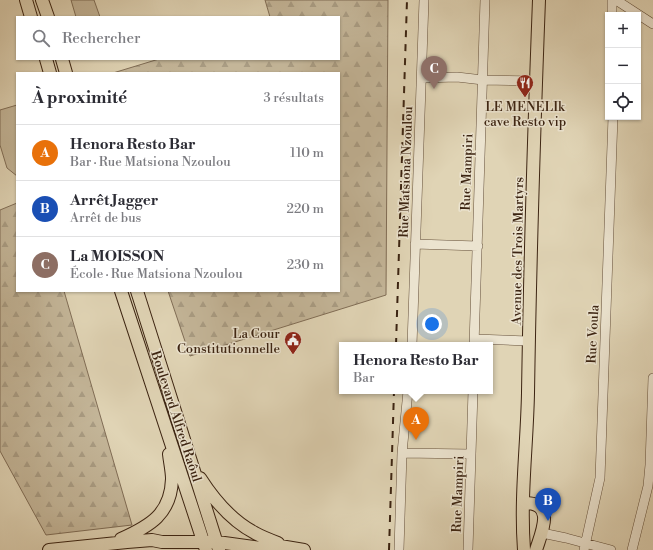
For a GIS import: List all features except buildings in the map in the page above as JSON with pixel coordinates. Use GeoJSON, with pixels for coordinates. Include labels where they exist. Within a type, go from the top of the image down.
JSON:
{"type":"FeatureCollection","features":[{"type":"Feature","properties":{"kind":"main road"},"geometry":{"type":"LineString","coordinates":[[26,0],[32,16]]}},
{"type":"Feature","properties":{"kind":"main road"},"geometry":{"type":"LineString","coordinates":[[42,0],[48,16]]}},
{"type":"Feature","properties":{"kind":"main road","name":"Avenue des Trois Martyrs"},"geometry":{"type":"LineString","coordinates":[[524,550],[523,503],[527,419],[536,81],[540,0]]}},
{"type":"Feature","properties":{"kind":"main road"},"geometry":{"type":"LineString","coordinates":[[46,60],[50,72]]}},
{"type":"Feature","properties":{"kind":"main road"},"geometry":{"type":"LineString","coordinates":[[62,60],[66,72]]}},
{"type":"Feature","properties":{"kind":"main road","name":"Boulevard Alfred Raôul"},"geometry":{"type":"LineString","coordinates":[[121,292],[204,542]]}},
{"type":"Feature","properties":{"kind":"main road","name":"Boulevard Alfred Raôul"},"geometry":{"type":"LineString","coordinates":[[137,292],[217,543]]}},
{"type":"Feature","properties":{"kind":"main road"},"geometry":{"type":"LineString","coordinates":[[111,543],[137,532],[154,521],[165,508],[170,497],[172,478],[166,429]]}},
{"type":"Feature","properties":{"kind":"main road"},"geometry":{"type":"LineString","coordinates":[[192,464],[215,499],[239,523],[254,533],[288,547]]}},
{"type":"Feature","properties":{"kind":"main road"},"geometry":{"type":"LineString","coordinates":[[523,503],[533,504],[544,512],[545,516],[542,533],[536,550]]}},
{"type":"Feature","properties":{"kind":"main road"},"geometry":{"type":"LineString","coordinates":[[49,550],[72,549],[161,538],[288,547],[304,550]]}},
{"type":"Feature","properties":{"kind":"main road"},"geometry":{"type":"LineString","coordinates":[[139,541],[168,550]]}},
{"type":"Feature","properties":{"kind":"main road"},"geometry":{"type":"LineString","coordinates":[[217,543],[276,550]]}},
{"type":"Feature","properties":{"kind":"street","name":"Rue Matsiona Nzoulou"},"geometry":{"type":"LineString","coordinates":[[412,342],[424,0]]}},
{"type":"Feature","properties":{"kind":"street","name":"Rue Mampiri"},"geometry":{"type":"LineString","coordinates":[[474,342],[485,0]]}},
{"type":"Feature","properties":{"kind":"street"},"geometry":{"type":"LineString","coordinates":[[612,0],[612,12]]}},
{"type":"Feature","properties":{"kind":"street"},"geometry":{"type":"LineString","coordinates":[[616,0],[653,24]]}},
{"type":"Feature","properties":{"kind":"street"},"geometry":{"type":"LineString","coordinates":[[422,78],[457,77],[483,80],[536,81]]}},
{"type":"Feature","properties":{"kind":"street","name":"Rue Voula"},"geometry":{"type":"LineString","coordinates":[[585,546],[600,478],[613,120]]}},
{"type":"Feature","properties":{"kind":"street"},"geometry":{"type":"LineString","coordinates":[[415,244],[478,246]]}},
{"type":"Feature","properties":{"kind":"street"},"geometry":{"type":"LineString","coordinates":[[474,342],[528,341]]}},
{"type":"Feature","properties":{"kind":"street"},"geometry":{"type":"LineString","coordinates":[[632,550],[650,486],[653,378]]}},
{"type":"Feature","properties":{"kind":"street"},"geometry":{"type":"LineString","coordinates":[[399,550],[402,453],[408,394]]}},
{"type":"Feature","properties":{"kind":"street","name":"Rue Mampiri"},"geometry":{"type":"LineString","coordinates":[[468,550],[473,394]]}},
{"type":"Feature","properties":{"kind":"street"},"geometry":{"type":"LineString","coordinates":[[402,453],[471,454]]}},
{"type":"Feature","properties":{"kind":"street"},"geometry":{"type":"LineString","coordinates":[[542,533],[585,546],[611,550]]}},
{"type":"Feature","properties":{"kind":"green space"},"geometry":{"type":"Polygon","coordinates":[[[71,0],[94,0],[100,16],[76,16],[71,0]]]}},
{"type":"Feature","properties":{"kind":"green space"},"geometry":{"type":"Polygon","coordinates":[[[265,0],[388,0],[386,295],[190,356],[168,292],[340,292],[340,72],[116,72],[156,60],[340,60],[340,16],[270,16],[265,0]]]}},
{"type":"Feature","properties":{"kind":"green space"},"geometry":{"type":"Polygon","coordinates":[[[16,105],[16,175],[7,168],[0,145],[0,110],[16,105]]]}},
{"type":"Feature","properties":{"kind":"green space"},"geometry":{"type":"Polygon","coordinates":[[[16,203],[16,292],[64,292],[132,525],[46,535],[0,451],[0,210],[16,203]]]}},
{"type":"Feature","properties":{"kind":"railway"},"geometry":{"type":"LineString","coordinates":[[396,342],[407,0]]}},
{"type":"Feature","properties":{"kind":"railway"},"geometry":{"type":"LineString","coordinates":[[389,550],[394,394]]}},
{"type":"Feature","properties":{"kind":"place","name":"La MOISSON"},"geometry":{"type":"Point","coordinates":[434,89]}},
{"type":"Feature","properties":{"kind":"place","name":"LE MENELIk cave Resto vip"},"geometry":{"type":"Point","coordinates":[525,98]}},
{"type":"Feature","properties":{"kind":"place","name":"La Cour Constitutionnelle"},"geometry":{"type":"Point","coordinates":[293,355]}},
{"type":"Feature","properties":{"kind":"place","name":"Henora Resto Bar"},"geometry":{"type":"Point","coordinates":[416,440]}},
{"type":"Feature","properties":{"kind":"place","name":"Arrêt Jagger"},"geometry":{"type":"Point","coordinates":[548,521]}}]}
